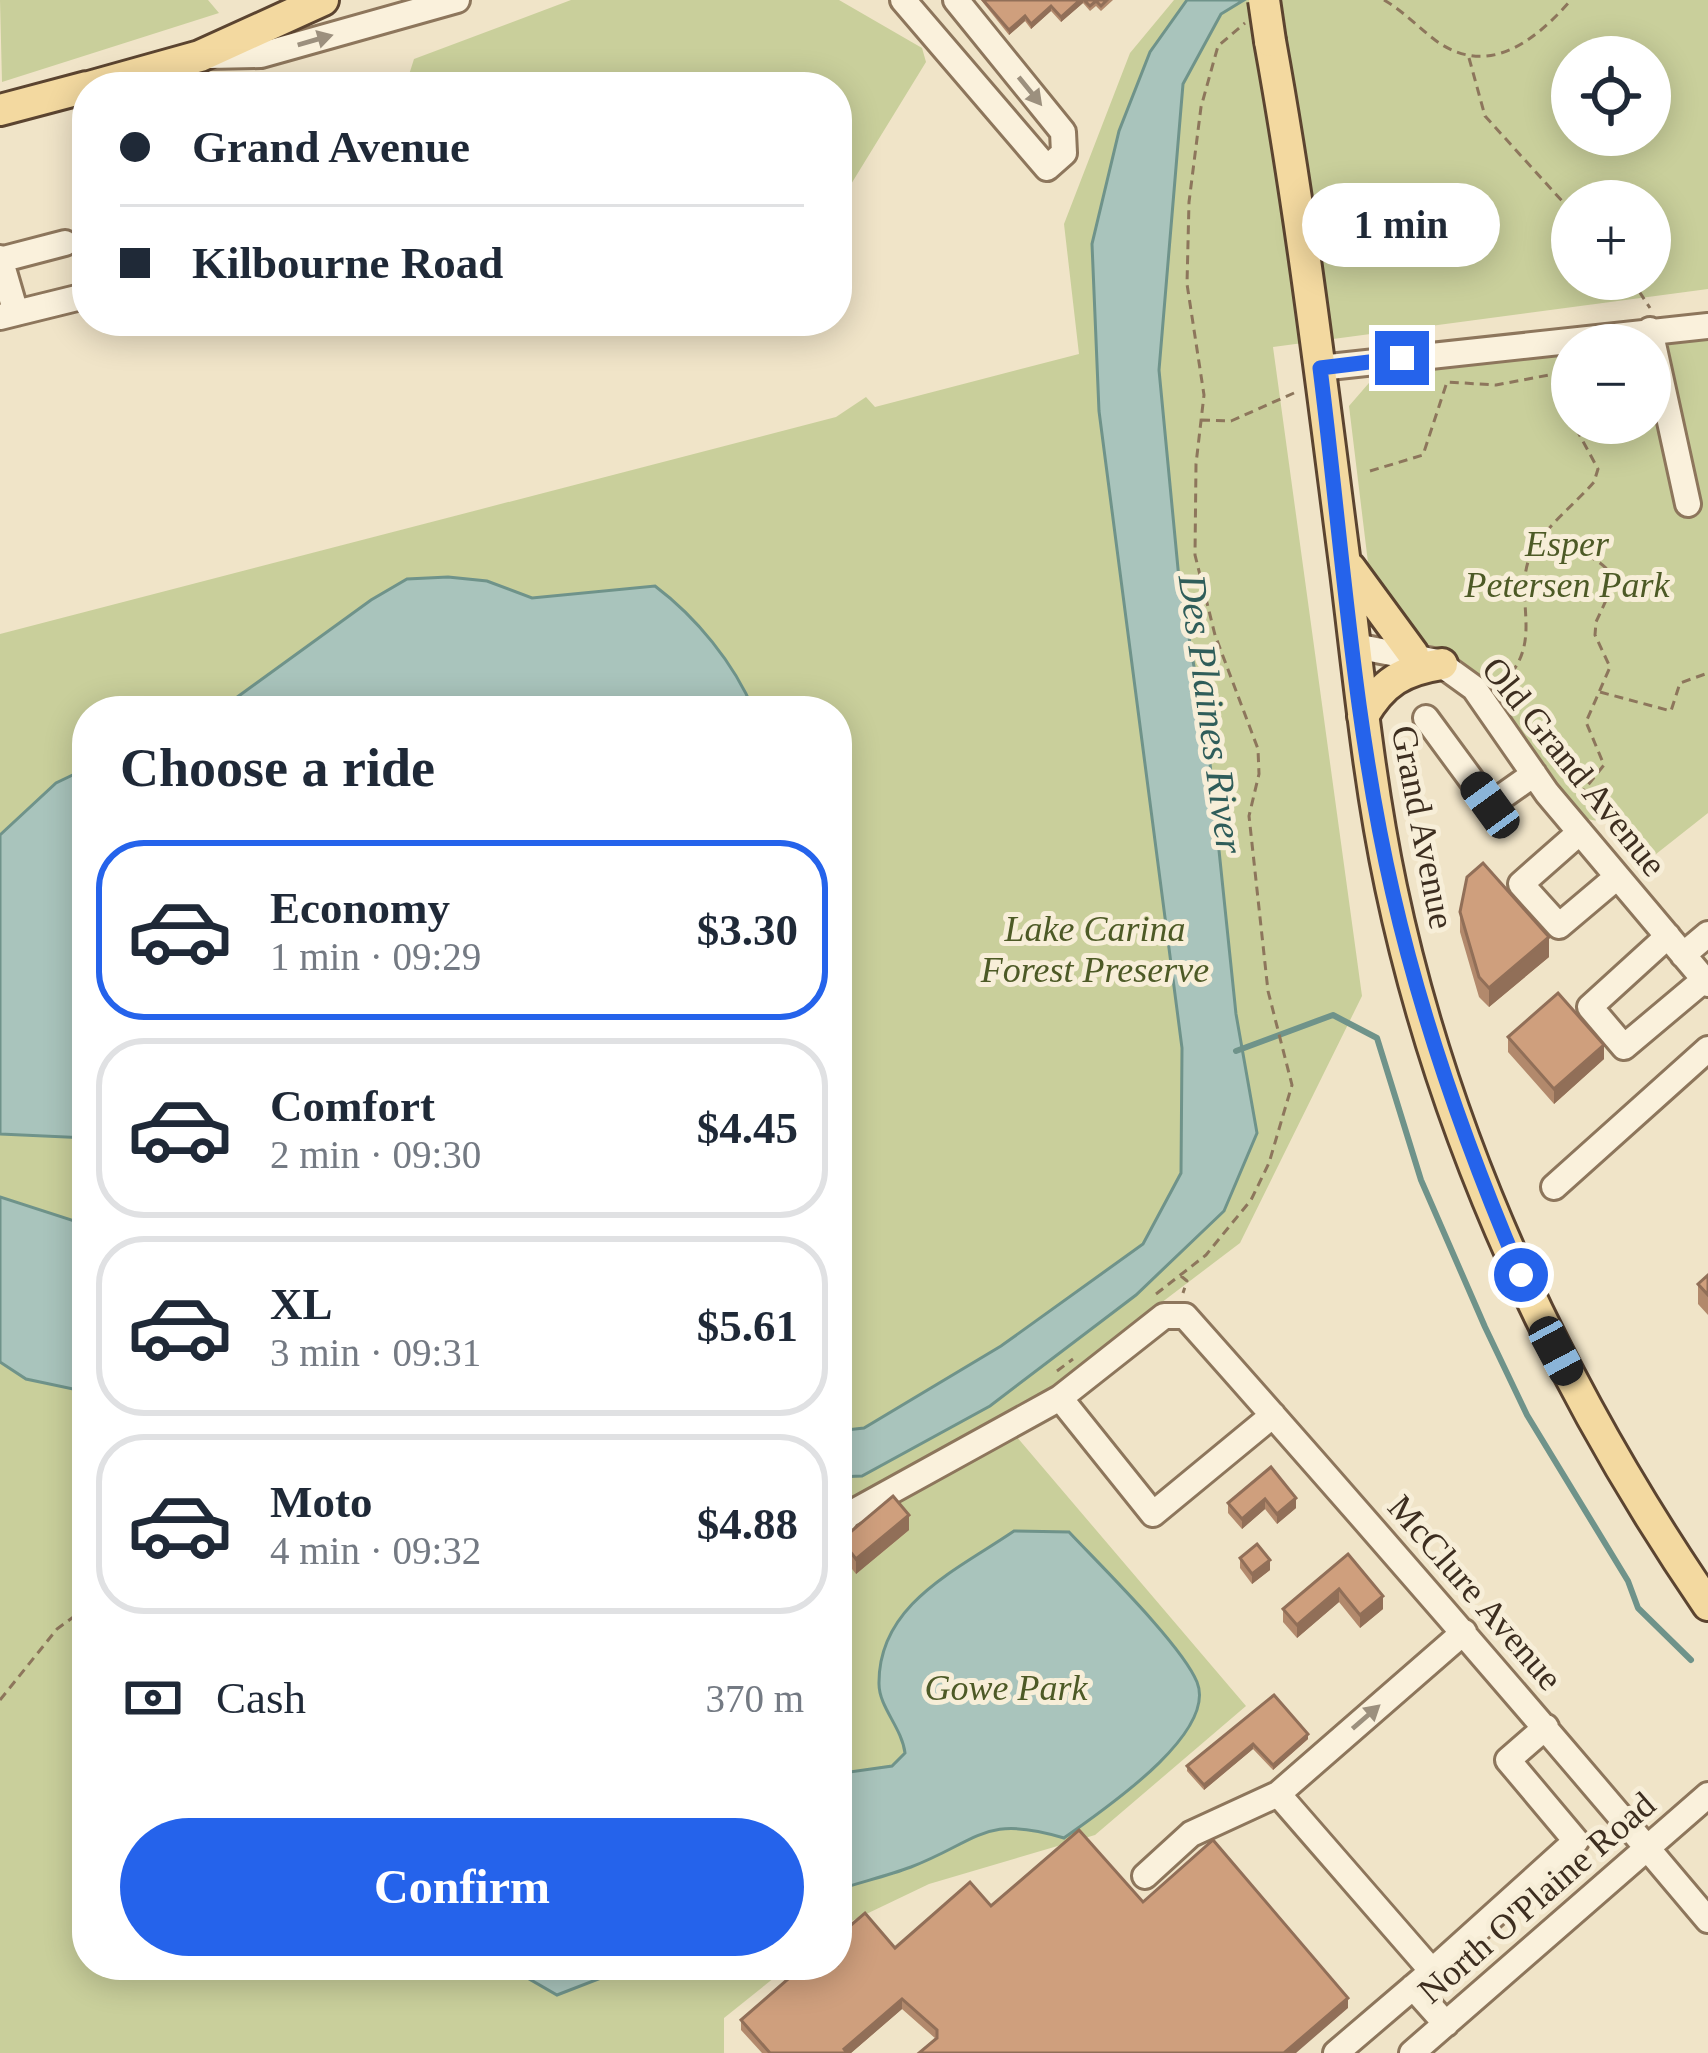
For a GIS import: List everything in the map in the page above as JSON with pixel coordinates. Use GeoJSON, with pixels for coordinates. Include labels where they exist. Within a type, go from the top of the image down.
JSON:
{"type":"FeatureCollection","features":[{"type":"Feature","properties":{"kind":"main road"},"geometry":{"type":"LineString","coordinates":[[142,72],[200,56],[322,0]]}},
{"type":"Feature","properties":{"kind":"main road","name":"Grand Avenue"},"geometry":{"type":"LineString","coordinates":[[1264,0],[1320,368],[1363,716],[1392,892],[1424,1013],[1470,1153],[1556,1351],[1655,1526],[1708,1605]]}},
{"type":"Feature","properties":{"kind":"main road"},"geometry":{"type":"LineString","coordinates":[[0,110],[72,91]]}},
{"type":"Feature","properties":{"kind":"main road"},"geometry":{"type":"LineString","coordinates":[[1344,558],[1427,659],[1378,691],[1363,716]]}},
{"type":"Feature","properties":{"kind":"street"},"geometry":{"type":"LineString","coordinates":[[200,56],[261,55],[458,0]]}},
{"type":"Feature","properties":{"kind":"street"},"geometry":{"type":"LineString","coordinates":[[903,0],[1047,168],[1064,153],[1063,132],[956,0]]}},
{"type":"Feature","properties":{"kind":"street"},"geometry":{"type":"LineString","coordinates":[[65,243],[0,259],[8,315],[72,299]]}},
{"type":"Feature","properties":{"kind":"street"},"geometry":{"type":"LineString","coordinates":[[1671,329],[1708,326]]}},
{"type":"Feature","properties":{"kind":"street"},"geometry":{"type":"LineString","coordinates":[[1320,368],[1551,342]]}},
{"type":"Feature","properties":{"kind":"street"},"geometry":{"type":"LineString","coordinates":[[1671,409],[1688,504]]}},
{"type":"Feature","properties":{"kind":"street"},"geometry":{"type":"LineString","coordinates":[[1355,646],[1427,659]]}},
{"type":"Feature","properties":{"kind":"street","name":"Old Grand Avenue"},"geometry":{"type":"LineString","coordinates":[[1427,659],[1482,697],[1534,774],[1706,981]]}},
{"type":"Feature","properties":{"kind":"street"},"geometry":{"type":"LineString","coordinates":[[1426,718],[1490,805],[1534,774]]}},
{"type":"Feature","properties":{"kind":"street"},"geometry":{"type":"LineString","coordinates":[[1580,832],[1521,884],[1559,926],[1617,877]]}},
{"type":"Feature","properties":{"kind":"street"},"geometry":{"type":"LineString","coordinates":[[1706,981],[1624,1047],[1590,1006],[1676,945],[1708,934]]}},
{"type":"Feature","properties":{"kind":"street"},"geometry":{"type":"LineString","coordinates":[[1553,1187],[1708,1049]]}},
{"type":"Feature","properties":{"kind":"street","name":"McClure Avenue"},"geometry":{"type":"LineString","coordinates":[[1054,1388],[1164,1316],[1185,1316],[1464,1632],[1708,1920]]}},
{"type":"Feature","properties":{"kind":"street"},"geometry":{"type":"LineString","coordinates":[[852,1513],[1054,1388],[1153,1514],[1273,1414]]}},
{"type":"Feature","properties":{"kind":"street"},"geometry":{"type":"LineString","coordinates":[[1144,1876],[1191,1834],[1278,1794],[1464,1632]]}},
{"type":"Feature","properties":{"kind":"street"},"geometry":{"type":"LineString","coordinates":[[1336,2053],[1576,1841],[1508,1760],[1546,1727]]}},
{"type":"Feature","properties":{"kind":"street"},"geometry":{"type":"LineString","coordinates":[[1278,1794],[1422,1979],[1446,2024]]}},
{"type":"Feature","properties":{"kind":"street","name":"North O'Plaine Road"},"geometry":{"type":"LineString","coordinates":[[1412,2053],[1708,1795]]}},
{"type":"Feature","properties":{"kind":"path"},"geometry":{"type":"LineString","coordinates":[[1384,0],[1437,42],[1469,56],[1504,55],[1571,0]]}},
{"type":"Feature","properties":{"kind":"path"},"geometry":{"type":"LineString","coordinates":[[1151,1298],[1206,1255],[1251,1200],[1287,1111],[1292,1085],[1274,1016],[1249,816],[1259,774],[1258,749],[1215,635],[1195,555],[1204,395],[1187,284],[1190,202],[1201,107],[1218,46],[1230,34]]}},
{"type":"Feature","properties":{"kind":"path"},"geometry":{"type":"LineString","coordinates":[[1469,56],[1485,116],[1551,189]]}},
{"type":"Feature","properties":{"kind":"path"},"geometry":{"type":"LineString","coordinates":[[1370,471],[1423,455],[1447,382],[1496,385],[1551,376]]}},
{"type":"Feature","properties":{"kind":"path"},"geometry":{"type":"LineString","coordinates":[[1200,420],[1231,421],[1294,394]]}},
{"type":"Feature","properties":{"kind":"path"},"geometry":{"type":"LineString","coordinates":[[1500,685],[1520,663],[1529,615],[1529,561],[1594,482],[1598,469],[1584,444]]}},
{"type":"Feature","properties":{"kind":"path"},"geometry":{"type":"LineString","coordinates":[[1547,534],[1604,563],[1615,581],[1595,635],[1610,667],[1586,722],[1604,765],[1573,801]]}},
{"type":"Feature","properties":{"kind":"path"},"geometry":{"type":"LineString","coordinates":[[1599,691],[1671,711],[1679,700],[1680,683],[1708,674]]}},
{"type":"Feature","properties":{"kind":"path"},"geometry":{"type":"LineString","coordinates":[[1054,1388],[1082,1352]]}},
{"type":"Feature","properties":{"kind":"path"},"geometry":{"type":"LineString","coordinates":[[852,1488],[870,1487]]}},
{"type":"Feature","properties":{"kind":"path"},"geometry":{"type":"LineString","coordinates":[[0,1700],[57,1629],[72,1618]]}},
{"type":"Feature","properties":{"kind":"green space"},"geometry":{"type":"Polygon","coordinates":[[[0,0],[208,0],[219,13],[2,82],[0,0]]]}},
{"type":"Feature","properties":{"kind":"green space"},"geometry":{"type":"Polygon","coordinates":[[[571,0],[839,0],[922,48],[926,62],[852,183],[852,72],[410,72],[414,59],[571,0]]]}},
{"type":"Feature","properties":{"kind":"green space","name":"Lake Carina Forest Preserve"},"geometry":{"type":"Polygon","coordinates":[[[1174,0],[1708,0],[1708,289],[1671,294],[1671,180],[1551,180],[1551,300],[1626,300],[1273,347],[1362,996],[1240,1243],[1004,1422],[1246,1706],[1095,1835],[929,1884],[852,1921],[852,696],[72,696],[72,1980],[771,1980],[724,2018],[724,2053],[0,2053],[0,634],[836,417],[866,397],[875,407],[1079,354],[1064,224],[1130,53],[1174,0]]]}},
{"type":"Feature","properties":{"kind":"green space","name":"Esper Petersen Park"},"geometry":{"type":"Polygon","coordinates":[[[1708,338],[1708,813],[1651,858],[1613,814],[1597,821],[1583,818],[1487,682],[1457,657],[1423,642],[1370,579],[1349,406],[1375,376],[1551,355],[1551,444],[1671,444],[1671,342],[1708,338]]]}},
{"type":"Feature","properties":{"kind":"water"},"geometry":{"type":"Polygon","coordinates":[[[1187,0],[1244,0],[1221,14],[1183,84],[1159,370],[1179,579],[1209,754],[1236,1014],[1257,1133],[1224,1211],[1136,1295],[990,1406],[862,1476],[852,1476],[852,1429],[864,1428],[1001,1346],[1143,1244],[1181,1173],[1182,1048],[1099,411],[1092,244],[1119,131],[1150,52],[1187,0]]]}},
{"type":"Feature","properties":{"kind":"water"},"geometry":{"type":"Polygon","coordinates":[[[407,579],[487,581],[532,598],[655,586],[712,642],[746,696],[239,696],[407,579]]]}},
{"type":"Feature","properties":{"kind":"water"},"geometry":{"type":"Polygon","coordinates":[[[72,775],[72,1137],[0,1134],[0,835],[56,783],[72,775]]]}},
{"type":"Feature","properties":{"kind":"water"},"geometry":{"type":"Polygon","coordinates":[[[0,1197],[72,1220],[72,1389],[26,1379],[0,1362],[0,1197]]]}},
{"type":"Feature","properties":{"kind":"water","name":"Gowe Park"},"geometry":{"type":"Polygon","coordinates":[[[1014,1531],[1069,1532],[1175,1647],[1197,1682],[1199,1703],[1190,1725],[1152,1770],[1064,1838],[1016,1829],[983,1833],[911,1867],[852,1885],[852,1772],[892,1766],[905,1753],[883,1701],[879,1684],[882,1656],[906,1611],[946,1575],[1014,1531]]]}},
{"type":"Feature","properties":{"kind":"water"},"geometry":{"type":"Polygon","coordinates":[[[531,1980],[596,1980],[557,1995],[531,1980]]]}},
{"type":"Feature","properties":{"kind":"building"},"geometry":{"type":"Polygon","coordinates":[[[983,0],[1080,0],[1061,17],[1051,6],[1031,24],[1025,16],[1009,30],[983,0]]]}},
{"type":"Feature","properties":{"kind":"building"},"geometry":{"type":"Polygon","coordinates":[[[1483,863],[1549,937],[1489,988],[1479,977],[1460,912],[1467,877],[1483,863]]]}},
{"type":"Feature","properties":{"kind":"building"},"geometry":{"type":"Polygon","coordinates":[[[1558,993],[1604,1045],[1554,1089],[1508,1037],[1558,993]]]}},
{"type":"Feature","properties":{"kind":"building"},"geometry":{"type":"Polygon","coordinates":[[[1708,1275],[1708,1295],[1698,1284],[1708,1275]]]}},
{"type":"Feature","properties":{"kind":"building"},"geometry":{"type":"Polygon","coordinates":[[[1271,1467],[1296,1498],[1277,1514],[1265,1499],[1242,1519],[1228,1503],[1271,1467]]]}},
{"type":"Feature","properties":{"kind":"building"},"geometry":{"type":"Polygon","coordinates":[[[893,1496],[909,1515],[856,1559],[852,1531],[893,1496]]]}},
{"type":"Feature","properties":{"kind":"building"},"geometry":{"type":"Polygon","coordinates":[[[1257,1544],[1270,1560],[1252,1574],[1240,1558],[1257,1544]]]}},
{"type":"Feature","properties":{"kind":"building"},"geometry":{"type":"Polygon","coordinates":[[[1348,1554],[1383,1596],[1360,1615],[1339,1589],[1297,1625],[1283,1609],[1348,1554]]]}},
{"type":"Feature","properties":{"kind":"building"},"geometry":{"type":"Polygon","coordinates":[[[1274,1695],[1308,1734],[1273,1765],[1253,1744],[1204,1785],[1187,1766],[1274,1695]]]}},
{"type":"Feature","properties":{"kind":"building"},"geometry":{"type":"Polygon","coordinates":[[[1079,1830],[1143,1902],[1213,1840],[1348,1998],[1284,2053],[919,2053],[937,2038],[937,2030],[902,1999],[844,2049],[847,2053],[770,2053],[741,2020],[787,1980],[852,1980],[852,1924],[865,1913],[895,1948],[970,1882],[991,1906],[1079,1830]]]}},
{"type":"Feature","properties":{"kind":"waterway"},"geometry":{"type":"LineString","coordinates":[[1236,1051],[1333,1015],[1377,1038],[1421,1180],[1527,1415],[1628,1581],[1638,1608],[1691,1660]]}},
{"type":"Feature","properties":{"kind":"route"},"geometry":{"type":"LineString","coordinates":[[1402,358],[1320,368],[1372,788],[1392,892],[1424,1013],[1470,1153],[1521,1275]]}},
{"type":"Feature","properties":{"kind":"water label","name":"Des Plaines River"},"geometry":{"type":"Point","coordinates":[1212,714]}}]}
